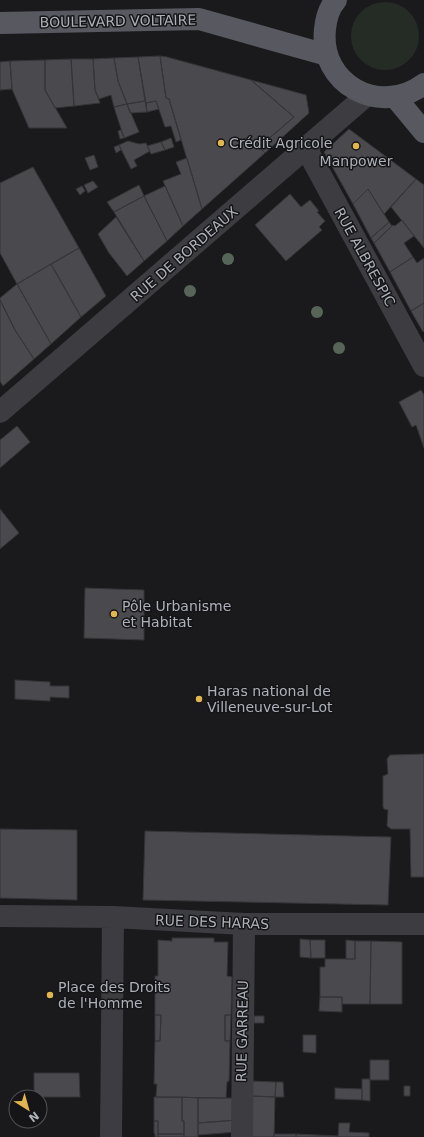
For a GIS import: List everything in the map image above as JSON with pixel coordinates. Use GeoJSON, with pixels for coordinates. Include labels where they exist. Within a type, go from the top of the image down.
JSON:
{"type":"FeatureCollection","features":[{"type":"Feature","properties":{"kind":"main road"},"geometry":{"type":"LineString","coordinates":[[336,0],[326,20],[324,38],[327,55],[336,72],[349,86],[367,95],[381,98],[394,97],[414,92],[424,84]]}},
{"type":"Feature","properties":{"kind":"main road","name":"BOULEVARD VOLTAIRE"},"geometry":{"type":"LineString","coordinates":[[0,23],[199,19],[327,55]]}},
{"type":"Feature","properties":{"kind":"main road"},"geometry":{"type":"LineString","coordinates":[[394,97],[424,132]]}},
{"type":"Feature","properties":{"kind":"street","name":"RUE DE BORDEAUX"},"geometry":{"type":"LineString","coordinates":[[0,412],[367,95]]}},
{"type":"Feature","properties":{"kind":"street","name":"RUE ALBRESPIC"},"geometry":{"type":"LineString","coordinates":[[306,148],[424,366]]}},
{"type":"Feature","properties":{"kind":"street","name":"RUE DES HARAS"},"geometry":{"type":"LineString","coordinates":[[0,916],[113,917],[244,924],[424,924]]}},
{"type":"Feature","properties":{"kind":"street"},"geometry":{"type":"LineString","coordinates":[[111,1137],[113,917]]}},
{"type":"Feature","properties":{"kind":"street","name":"RUE GARREAU"},"geometry":{"type":"LineString","coordinates":[[242,1137],[244,924]]}},
{"type":"Feature","properties":{"kind":"shaded area"},"geometry":{"type":"Polygon","coordinates":[[[378,2],[392,2],[404,8],[413,17],[419,29],[417,49],[409,60],[398,68],[392,70],[378,70],[372,68],[361,60],[353,49],[351,43],[351,29],[353,23],[361,12],[372,4],[378,2]]]}},
{"type":"Feature","properties":{"kind":"building"},"geometry":{"type":"Polygon","coordinates":[[[160,56],[251,80],[294,117],[259,147],[265,153],[202,209],[169,99],[166,98],[160,56]]]}},
{"type":"Feature","properties":{"kind":"building"},"geometry":{"type":"Polygon","coordinates":[[[160,56],[166,98],[169,99],[181,140],[176,142],[171,126],[165,127],[156,101],[146,103],[138,57],[160,56]]]}},
{"type":"Feature","properties":{"kind":"building"},"geometry":{"type":"Polygon","coordinates":[[[138,57],[145,101],[127,104],[118,81],[114,58],[138,57]]]}},
{"type":"Feature","properties":{"kind":"building"},"geometry":{"type":"Polygon","coordinates":[[[114,58],[118,81],[127,104],[114,107],[111,95],[99,99],[95,90],[93,59],[114,58]]]}},
{"type":"Feature","properties":{"kind":"building"},"geometry":{"type":"Polygon","coordinates":[[[71,59],[74,106],[55,108],[45,90],[45,60],[71,59]]]}},
{"type":"Feature","properties":{"kind":"building"},"geometry":{"type":"Polygon","coordinates":[[[71,59],[93,59],[95,90],[100,103],[74,106],[71,59]]]}},
{"type":"Feature","properties":{"kind":"building"},"geometry":{"type":"Polygon","coordinates":[[[45,60],[45,90],[67,128],[29,128],[12,89],[10,61],[45,60]]]}},
{"type":"Feature","properties":{"kind":"building"},"geometry":{"type":"Polygon","coordinates":[[[10,61],[12,89],[0,90],[0,62],[10,61]]]}},
{"type":"Feature","properties":{"kind":"building"},"geometry":{"type":"Polygon","coordinates":[[[251,80],[306,95],[309,113],[265,153],[259,147],[294,117],[251,80]]]}},
{"type":"Feature","properties":{"kind":"building"},"geometry":{"type":"Polygon","coordinates":[[[145,101],[147,112],[130,113],[127,104],[145,101]]]}},
{"type":"Feature","properties":{"kind":"building"},"geometry":{"type":"Polygon","coordinates":[[[156,101],[159,109],[147,112],[146,103],[156,101]]]}},
{"type":"Feature","properties":{"kind":"building"},"geometry":{"type":"Polygon","coordinates":[[[127,104],[139,132],[124,138],[114,107],[127,104]]]}},
{"type":"Feature","properties":{"kind":"building"},"geometry":{"type":"Polygon","coordinates":[[[349,129],[416,179],[384,214],[368,189],[353,204],[324,152],[349,129]]]}},
{"type":"Feature","properties":{"kind":"building"},"geometry":{"type":"Polygon","coordinates":[[[121,130],[124,138],[120,139],[118,131],[121,130]]]}},
{"type":"Feature","properties":{"kind":"building"},"geometry":{"type":"Polygon","coordinates":[[[171,138],[174,147],[165,150],[161,142],[171,138]]]}},
{"type":"Feature","properties":{"kind":"building"},"geometry":{"type":"Polygon","coordinates":[[[128,141],[139,144],[146,143],[150,151],[134,160],[137,166],[131,169],[119,145],[128,141]]]}},
{"type":"Feature","properties":{"kind":"building"},"geometry":{"type":"Polygon","coordinates":[[[161,142],[165,150],[151,154],[147,146],[161,142]]]}},
{"type":"Feature","properties":{"kind":"building"},"geometry":{"type":"Polygon","coordinates":[[[119,145],[121,150],[116,153],[114,147],[119,145]]]}},
{"type":"Feature","properties":{"kind":"building"},"geometry":{"type":"Polygon","coordinates":[[[94,155],[98,167],[90,170],[85,158],[94,155]]]}},
{"type":"Feature","properties":{"kind":"building"},"geometry":{"type":"Polygon","coordinates":[[[187,158],[202,209],[183,226],[163,181],[181,174],[176,162],[187,158]]]}},
{"type":"Feature","properties":{"kind":"building"},"geometry":{"type":"Polygon","coordinates":[[[33,167],[79,248],[17,284],[0,253],[0,183],[33,167]]]}},
{"type":"Feature","properties":{"kind":"building"},"geometry":{"type":"Polygon","coordinates":[[[416,179],[424,185],[424,248],[391,207],[416,179]]]}},
{"type":"Feature","properties":{"kind":"building"},"geometry":{"type":"Polygon","coordinates":[[[93,181],[98,187],[88,193],[84,185],[93,181]]]}},
{"type":"Feature","properties":{"kind":"building"},"geometry":{"type":"Polygon","coordinates":[[[139,185],[144,196],[114,212],[107,202],[139,185]]]}},
{"type":"Feature","properties":{"kind":"building"},"geometry":{"type":"Polygon","coordinates":[[[82,186],[85,191],[80,195],[76,189],[82,186]]]}},
{"type":"Feature","properties":{"kind":"building"},"geometry":{"type":"Polygon","coordinates":[[[165,186],[183,226],[167,241],[144,196],[165,186]]]}},
{"type":"Feature","properties":{"kind":"building"},"geometry":{"type":"Polygon","coordinates":[[[368,189],[389,222],[371,238],[353,204],[368,189]]]}},
{"type":"Feature","properties":{"kind":"building"},"geometry":{"type":"Polygon","coordinates":[[[290,194],[301,207],[310,200],[319,211],[317,212],[325,221],[319,227],[322,230],[286,261],[255,225],[290,194]]]}},
{"type":"Feature","properties":{"kind":"building"},"geometry":{"type":"Polygon","coordinates":[[[144,196],[167,241],[144,261],[114,212],[144,196]]]}},
{"type":"Feature","properties":{"kind":"building"},"geometry":{"type":"Polygon","coordinates":[[[116,217],[144,261],[127,276],[109,253],[98,234],[116,217]]]}},
{"type":"Feature","properties":{"kind":"building"},"geometry":{"type":"Polygon","coordinates":[[[402,220],[414,236],[404,243],[413,257],[390,272],[374,243],[393,225],[395,226],[402,220]]]}},
{"type":"Feature","properties":{"kind":"building"},"geometry":{"type":"Polygon","coordinates":[[[389,222],[392,226],[374,243],[371,238],[389,222]]]}},
{"type":"Feature","properties":{"kind":"building"},"geometry":{"type":"Polygon","coordinates":[[[79,248],[106,296],[81,317],[51,264],[79,248]]]}},
{"type":"Feature","properties":{"kind":"building"},"geometry":{"type":"Polygon","coordinates":[[[413,257],[417,263],[424,258],[424,303],[411,311],[390,272],[413,257]]]}},
{"type":"Feature","properties":{"kind":"building"},"geometry":{"type":"Polygon","coordinates":[[[51,264],[81,317],[51,344],[17,284],[51,264]]]}},
{"type":"Feature","properties":{"kind":"building"},"geometry":{"type":"Polygon","coordinates":[[[17,284],[51,344],[34,359],[15,330],[0,300],[0,298],[17,284]]]}},
{"type":"Feature","properties":{"kind":"building"},"geometry":{"type":"Polygon","coordinates":[[[0,300],[15,330],[34,359],[3,386],[0,381],[0,300]]]}},
{"type":"Feature","properties":{"kind":"building"},"geometry":{"type":"Polygon","coordinates":[[[424,303],[424,331],[423,332],[411,311],[424,303]]]}},
{"type":"Feature","properties":{"kind":"building"},"geometry":{"type":"Polygon","coordinates":[[[421,390],[424,395],[424,448],[416,425],[412,427],[399,402],[421,390]]]}},
{"type":"Feature","properties":{"kind":"building"},"geometry":{"type":"Polygon","coordinates":[[[17,426],[30,442],[0,468],[0,440],[17,426]]]}},
{"type":"Feature","properties":{"kind":"building"},"geometry":{"type":"Polygon","coordinates":[[[0,509],[19,533],[0,549],[0,509]]]}},
{"type":"Feature","properties":{"kind":"building","name":"Pôle Urbanisme et Habitat"},"geometry":{"type":"Polygon","coordinates":[[[85,588],[144,590],[144,640],[84,638],[85,588]]]}},
{"type":"Feature","properties":{"kind":"building"},"geometry":{"type":"Polygon","coordinates":[[[15,680],[50,682],[50,686],[69,686],[69,698],[50,697],[50,701],[15,699],[15,680]]]}},
{"type":"Feature","properties":{"kind":"building"},"geometry":{"type":"Polygon","coordinates":[[[424,754],[424,877],[411,877],[410,829],[391,829],[387,826],[388,810],[384,809],[383,807],[383,776],[388,774],[387,759],[390,755],[424,754]]]}},
{"type":"Feature","properties":{"kind":"building"},"geometry":{"type":"Polygon","coordinates":[[[0,829],[77,830],[77,900],[0,898],[0,829]]]}},
{"type":"Feature","properties":{"kind":"building"},"geometry":{"type":"Polygon","coordinates":[[[145,831],[391,837],[388,905],[143,900],[145,831]]]}},
{"type":"Feature","properties":{"kind":"building"},"geometry":{"type":"Polygon","coordinates":[[[172,938],[214,938],[214,942],[228,942],[227,976],[232,977],[231,1015],[225,1015],[225,1041],[230,1041],[229,1081],[227,1082],[226,1098],[156,1097],[157,1084],[154,1084],[155,1041],[160,1041],[161,1015],[155,1015],[155,976],[158,976],[158,940],[172,941],[172,938]]]}},
{"type":"Feature","properties":{"kind":"building"},"geometry":{"type":"Polygon","coordinates":[[[300,939],[310,940],[311,958],[300,957],[300,939]]]}},
{"type":"Feature","properties":{"kind":"building"},"geometry":{"type":"Polygon","coordinates":[[[310,940],[325,940],[325,958],[311,958],[310,940]]]}},
{"type":"Feature","properties":{"kind":"building"},"geometry":{"type":"Polygon","coordinates":[[[346,940],[355,941],[355,959],[346,959],[346,940]]]}},
{"type":"Feature","properties":{"kind":"building"},"geometry":{"type":"Polygon","coordinates":[[[355,941],[371,941],[370,1004],[342,1004],[342,997],[320,997],[320,967],[325,967],[325,959],[355,959],[355,941]]]}},
{"type":"Feature","properties":{"kind":"building"},"geometry":{"type":"Polygon","coordinates":[[[371,941],[402,942],[402,1004],[370,1004],[371,941]]]}},
{"type":"Feature","properties":{"kind":"building"},"geometry":{"type":"Polygon","coordinates":[[[320,997],[342,997],[342,1012],[319,1011],[320,997]]]}},
{"type":"Feature","properties":{"kind":"building"},"geometry":{"type":"Polygon","coordinates":[[[155,1015],[161,1015],[160,1041],[155,1041],[155,1015]]]}},
{"type":"Feature","properties":{"kind":"building"},"geometry":{"type":"Polygon","coordinates":[[[225,1015],[231,1015],[230,1041],[225,1041],[225,1015]]]}},
{"type":"Feature","properties":{"kind":"building"},"geometry":{"type":"Polygon","coordinates":[[[254,1016],[264,1016],[264,1023],[254,1023],[254,1016]]]}},
{"type":"Feature","properties":{"kind":"building"},"geometry":{"type":"Polygon","coordinates":[[[303,1035],[316,1035],[316,1053],[303,1052],[303,1035]]]}},
{"type":"Feature","properties":{"kind":"building"},"geometry":{"type":"Polygon","coordinates":[[[370,1060],[389,1060],[389,1080],[370,1080],[370,1060]]]}},
{"type":"Feature","properties":{"kind":"building"},"geometry":{"type":"Polygon","coordinates":[[[34,1073],[79,1073],[80,1097],[48,1097],[48,1089],[34,1089],[34,1073]]]}},
{"type":"Feature","properties":{"kind":"building"},"geometry":{"type":"Polygon","coordinates":[[[362,1079],[370,1079],[370,1101],[362,1100],[362,1079]]]}},
{"type":"Feature","properties":{"kind":"building"},"geometry":{"type":"Polygon","coordinates":[[[250,1081],[276,1082],[275,1097],[250,1096],[250,1081]]]}},
{"type":"Feature","properties":{"kind":"building"},"geometry":{"type":"Polygon","coordinates":[[[276,1082],[283,1082],[284,1097],[275,1097],[276,1082]]]}},
{"type":"Feature","properties":{"kind":"building"},"geometry":{"type":"Polygon","coordinates":[[[404,1086],[410,1086],[410,1096],[404,1096],[404,1086]]]}},
{"type":"Feature","properties":{"kind":"building"},"geometry":{"type":"Polygon","coordinates":[[[335,1088],[362,1089],[362,1100],[335,1099],[335,1088]]]}},
{"type":"Feature","properties":{"kind":"building"},"geometry":{"type":"Polygon","coordinates":[[[250,1096],[275,1097],[274,1137],[250,1137],[250,1096]]]}},
{"type":"Feature","properties":{"kind":"building"},"geometry":{"type":"Polygon","coordinates":[[[154,1097],[182,1097],[182,1121],[184,1121],[184,1134],[158,1134],[158,1121],[154,1121],[154,1097]]]}},
{"type":"Feature","properties":{"kind":"building"},"geometry":{"type":"Polygon","coordinates":[[[182,1097],[198,1098],[198,1137],[184,1137],[182,1097]]]}},
{"type":"Feature","properties":{"kind":"building"},"geometry":{"type":"Polygon","coordinates":[[[198,1098],[236,1098],[237,1120],[198,1123],[198,1098]]]}},
{"type":"Feature","properties":{"kind":"building"},"geometry":{"type":"Polygon","coordinates":[[[237,1120],[237,1132],[198,1135],[198,1123],[237,1120]]]}},
{"type":"Feature","properties":{"kind":"building"},"geometry":{"type":"Polygon","coordinates":[[[154,1121],[158,1121],[158,1137],[155,1137],[154,1133],[154,1121]]]}},
{"type":"Feature","properties":{"kind":"building"},"geometry":{"type":"Polygon","coordinates":[[[339,1123],[350,1123],[349,1132],[369,1133],[369,1137],[338,1137],[339,1123]]]}},
{"type":"Feature","properties":{"kind":"building"},"geometry":{"type":"Polygon","coordinates":[[[158,1134],[184,1134],[184,1137],[158,1137],[158,1134]]]}},
{"type":"Feature","properties":{"kind":"building"},"geometry":{"type":"Polygon","coordinates":[[[274,1134],[296,1134],[296,1137],[274,1137],[274,1134]]]}},
{"type":"Feature","properties":{"kind":"building"},"geometry":{"type":"Polygon","coordinates":[[[296,1134],[338,1136],[338,1137],[296,1137],[296,1134]]]}},
{"type":"Feature","properties":{"kind":"place","name":"Crédit Agricole"},"geometry":{"type":"Point","coordinates":[221,143]}},
{"type":"Feature","properties":{"kind":"place","name":"Manpower"},"geometry":{"type":"Point","coordinates":[356,146]}},
{"type":"Feature","properties":{"kind":"place","name":"Pôle Urbanisme et Habitat"},"geometry":{"type":"Point","coordinates":[114,614]}},
{"type":"Feature","properties":{"kind":"place","name":"Haras national de Villeneuve-sur-Lot"},"geometry":{"type":"Point","coordinates":[199,699]}},
{"type":"Feature","properties":{"kind":"place","name":"Place des Droits de l'Homme"},"geometry":{"type":"Point","coordinates":[50,995]}}]}
